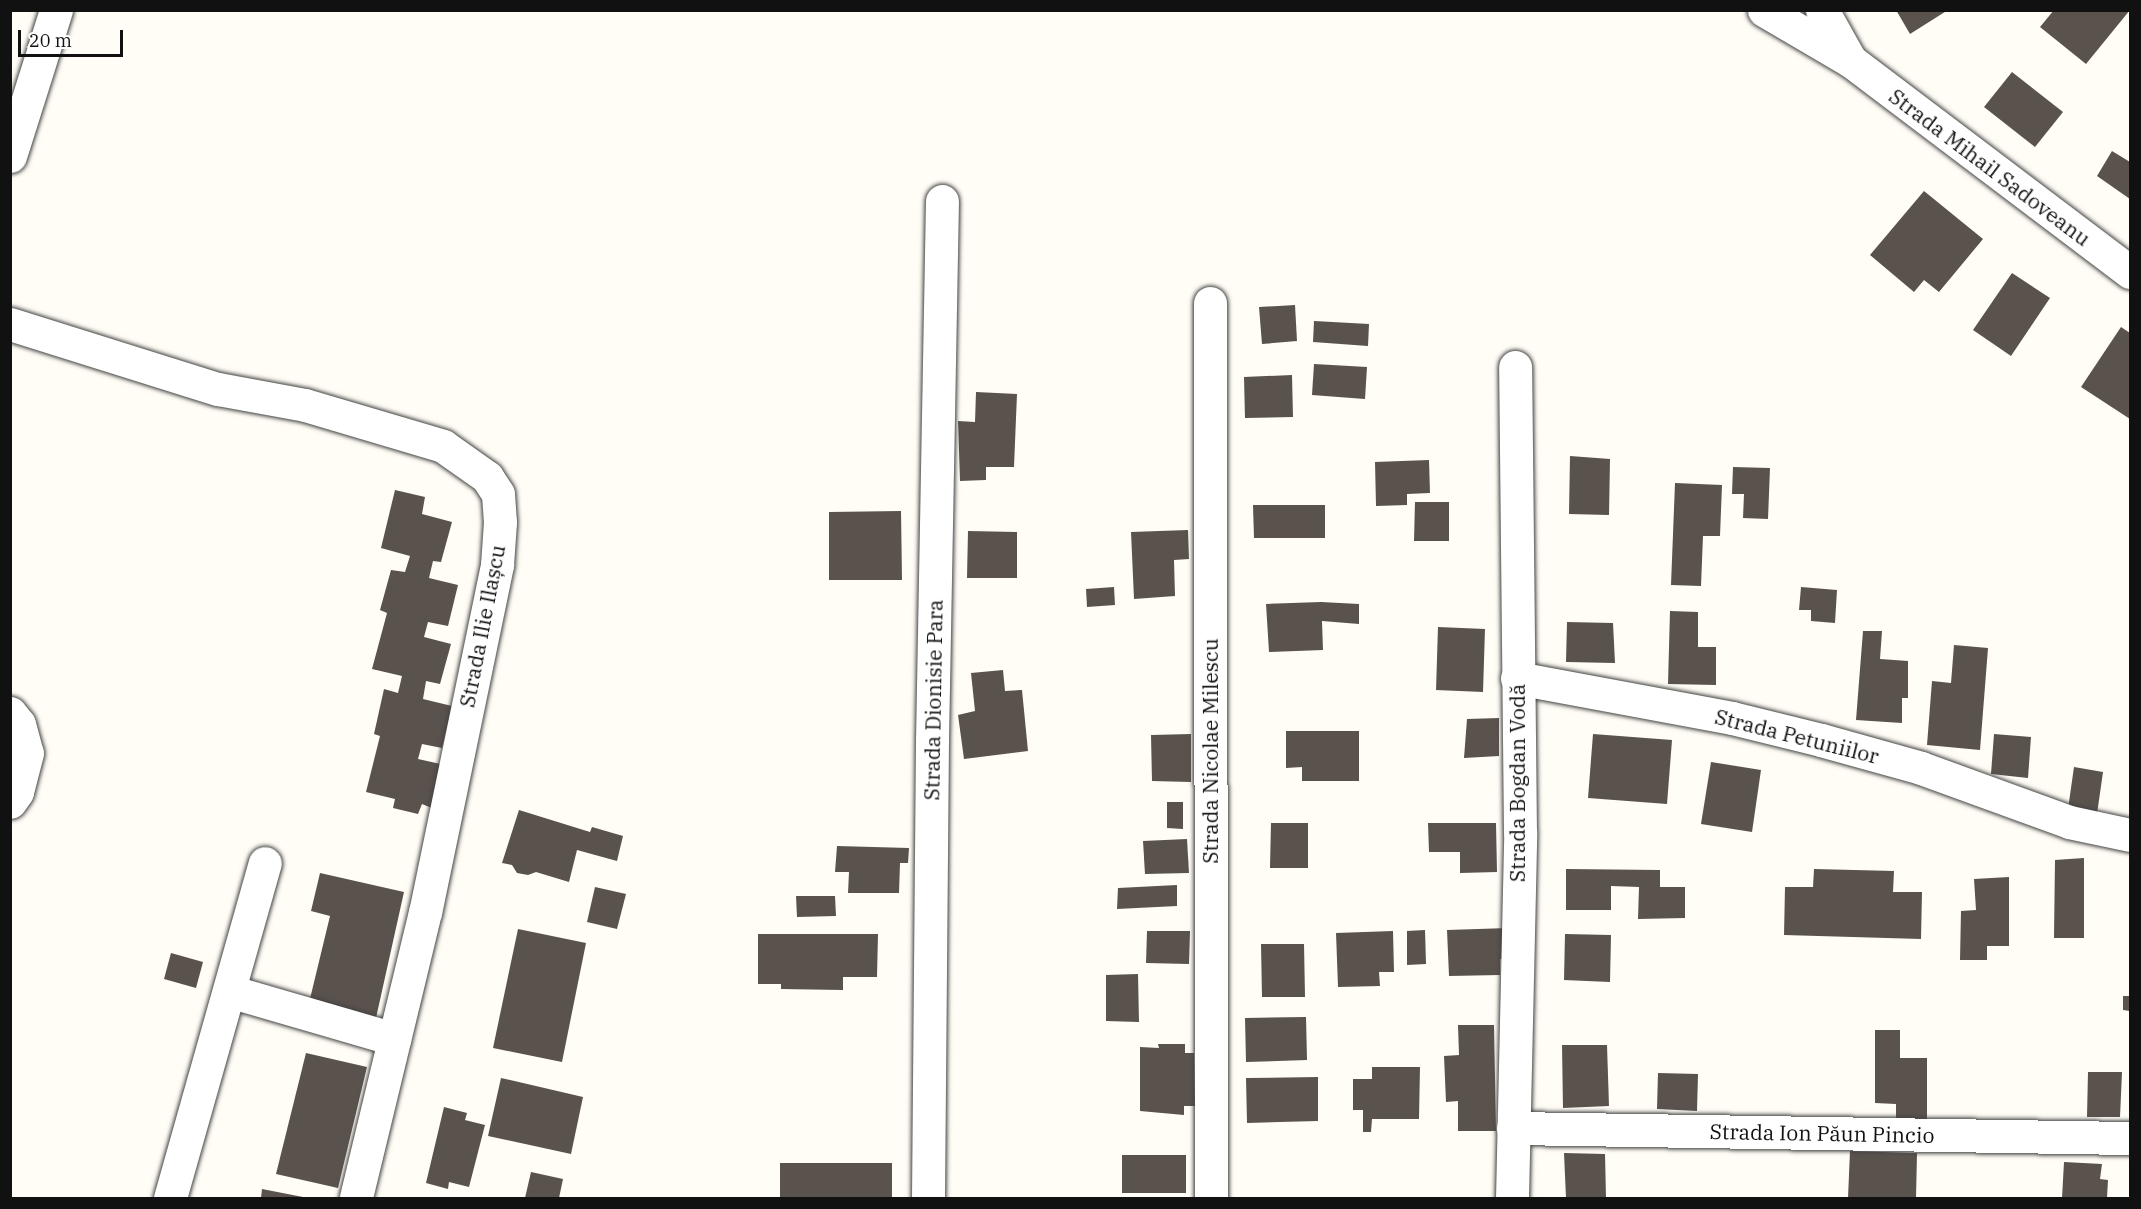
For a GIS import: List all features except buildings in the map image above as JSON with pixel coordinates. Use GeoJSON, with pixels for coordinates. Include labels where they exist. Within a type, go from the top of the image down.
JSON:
{"type":"FeatureCollection","features":[{"type":"Feature","properties":{"kind":"street"},"geometry":{"type":"LineString","coordinates":[[10,156],[56,10]]}},
{"type":"Feature","properties":{"kind":"street","name":"Strada Mihail Sadoveanu"},"geometry":{"type":"LineString","coordinates":[[1764,10],[1851,61],[2130,272]]}},
{"type":"Feature","properties":{"kind":"street","name":"Strada Mihail Sadoveanu"},"geometry":{"type":"LineString","coordinates":[[1822,10],[1851,61]]}},
{"type":"Feature","properties":{"kind":"street","name":"Strada Dionisie Para"},"geometry":{"type":"LineString","coordinates":[[928,1198],[932,740],[942,201]]}},
{"type":"Feature","properties":{"kind":"street","name":"Strada Nicolae Milescu"},"geometry":{"type":"LineString","coordinates":[[1209,303],[1211,1198]]}},
{"type":"Feature","properties":{"kind":"street","name":"Strada Ilie Ilașcu"},"geometry":{"type":"LineString","coordinates":[[10,324],[218,388],[306,405],[442,446],[487,477],[498,494],[500,522],[497,565],[424,912],[356,1198]]}},
{"type":"Feature","properties":{"kind":"street","name":"Strada Bogdan Vodă"},"geometry":{"type":"LineString","coordinates":[[1512,1198],[1520,832],[1515,368]]}},
{"type":"Feature","properties":{"kind":"street","name":"Strada Petuniilor"},"geometry":{"type":"LineString","coordinates":[[1517,678],[1732,718],[1821,740],[1944,775],[2069,822],[2130,836]]}},
{"type":"Feature","properties":{"kind":"street"},"geometry":{"type":"LineString","coordinates":[[10,713],[19,724],[27,753],[17,792],[10,802]]}},
{"type":"Feature","properties":{"kind":"street"},"geometry":{"type":"LineString","coordinates":[[170,1198],[265,863]]}},
{"type":"Feature","properties":{"kind":"street"},"geometry":{"type":"LineString","coordinates":[[229,991],[394,1039]]}},
{"type":"Feature","properties":{"kind":"street","name":"Strada Ion Păun Pincio"},"geometry":{"type":"LineString","coordinates":[[1513,1128],[2130,1137]]}}]}
